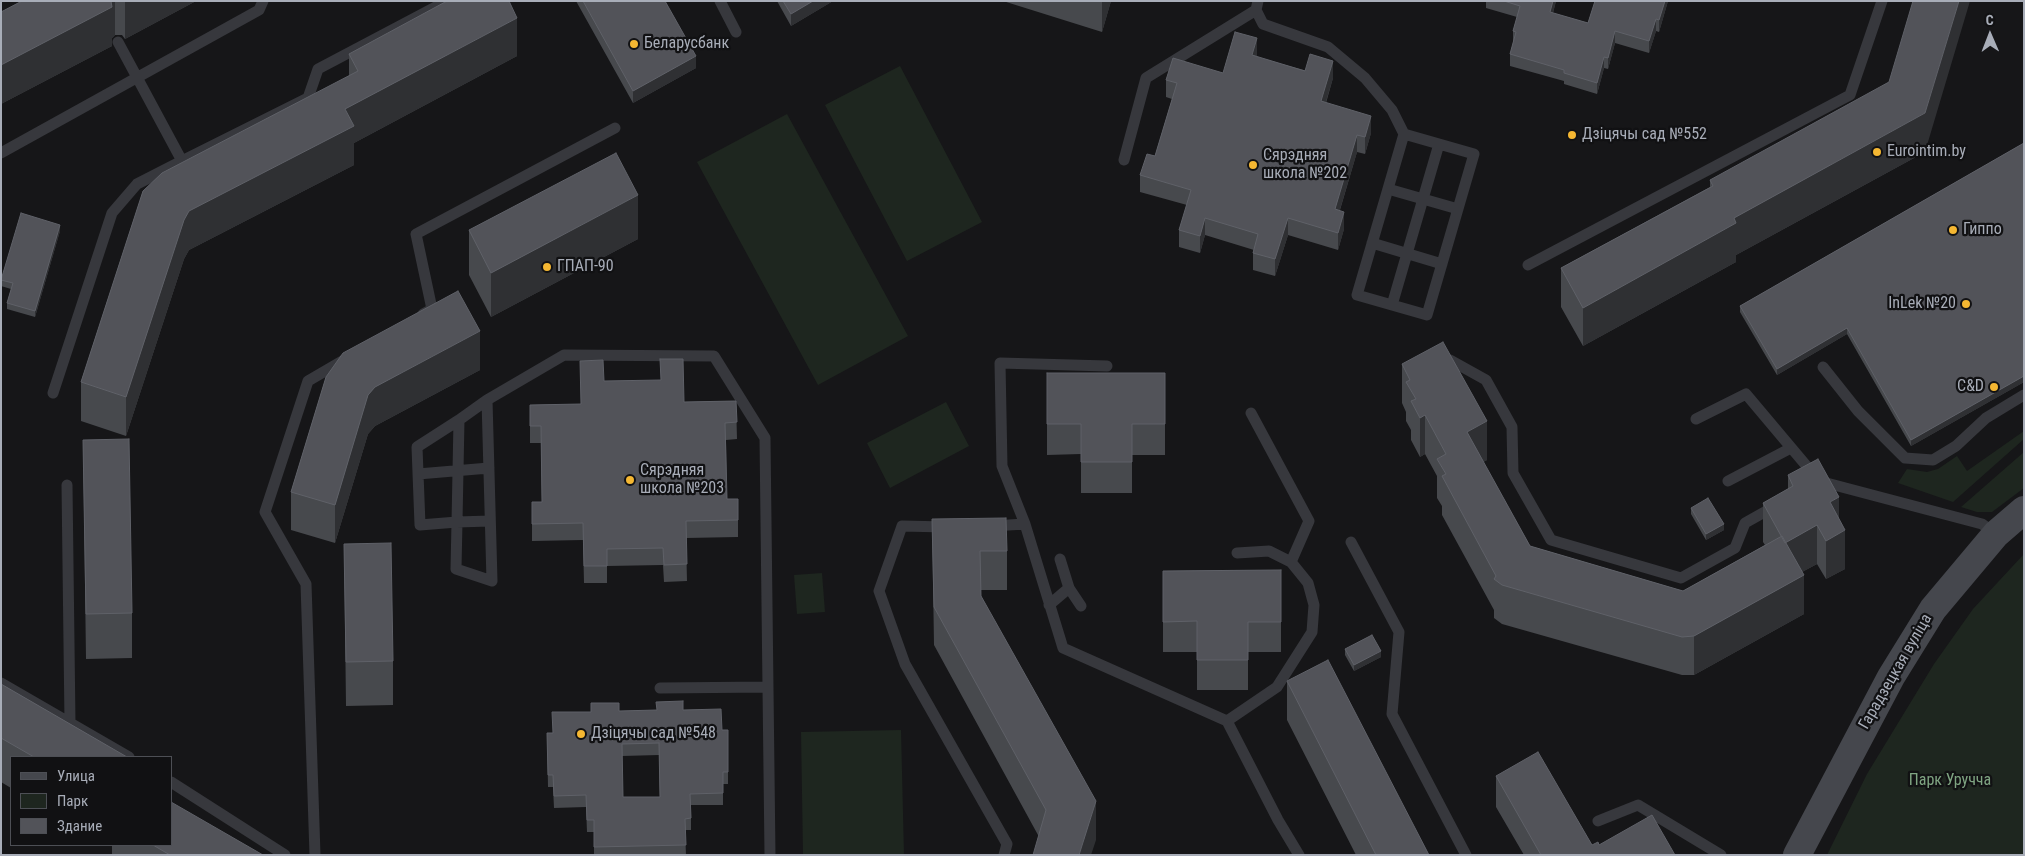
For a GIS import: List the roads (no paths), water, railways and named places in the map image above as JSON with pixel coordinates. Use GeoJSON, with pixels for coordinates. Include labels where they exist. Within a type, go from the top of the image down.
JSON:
{"type":"FeatureCollection","features":[{"type":"Feature","properties":{"kind":"street","name":"Гарадзецкая вуліца"},"geometry":{"type":"LineString","coordinates":[[1797,855],[1891,677],[1927,617],[1996,534],[2024,510]]}},
{"type":"Feature","properties":{"kind":"lane"},"geometry":{"type":"LineString","coordinates":[[1,153],[259,10],[263,1]]}},
{"type":"Feature","properties":{"kind":"lane"},"geometry":{"type":"LineString","coordinates":[[53,393],[112,213],[137,184],[308,98],[318,69],[447,1]]}},
{"type":"Feature","properties":{"kind":"lane"},"geometry":{"type":"LineString","coordinates":[[720,1],[736,32]]}},
{"type":"Feature","properties":{"kind":"lane"},"geometry":{"type":"LineString","coordinates":[[1528,265],[1850,95],[1882,1]]}},
{"type":"Feature","properties":{"kind":"lane"},"geometry":{"type":"LineString","coordinates":[[1124,160],[1146,78],[1257,6],[1264,24],[1328,47],[1365,78],[1392,110],[1404,134],[1357,295],[1427,315],[1474,154],[1404,134]]}},
{"type":"Feature","properties":{"kind":"lane"},"geometry":{"type":"LineString","coordinates":[[118,42],[182,161]]}},
{"type":"Feature","properties":{"kind":"lane"},"geometry":{"type":"LineString","coordinates":[[410,322],[432,309],[416,234],[615,128]]}},
{"type":"Feature","properties":{"kind":"lane"},"geometry":{"type":"LineString","coordinates":[[1392,305],[1439,144]]}},
{"type":"Feature","properties":{"kind":"lane"},"geometry":{"type":"LineString","coordinates":[[1388,189],[1458,209]]}},
{"type":"Feature","properties":{"kind":"lane"},"geometry":{"type":"LineString","coordinates":[[1372,243],[1442,264]]}},
{"type":"Feature","properties":{"kind":"lane"},"geometry":{"type":"LineString","coordinates":[[315,855],[306,584],[265,512],[308,381],[357,353]]}},
{"type":"Feature","properties":{"kind":"lane"},"geometry":{"type":"LineString","coordinates":[[490,521],[420,525],[417,447],[487,400],[564,355],[714,356],[765,438],[770,855]]}},
{"type":"Feature","properties":{"kind":"lane"},"geometry":{"type":"LineString","coordinates":[[1450,360],[1486,380],[1512,427],[1513,473],[1552,540],[1681,578],[1735,548],[1745,522],[1788,498]]}},
{"type":"Feature","properties":{"kind":"lane"},"geometry":{"type":"LineString","coordinates":[[1108,366],[1000,363],[1002,466],[1025,524],[1063,648],[1228,721],[1278,820],[1299,855]]}},
{"type":"Feature","properties":{"kind":"lane"},"geometry":{"type":"LineString","coordinates":[[1823,367],[1858,411],[1905,458],[1933,460],[1956,446],[1986,418],[2024,395]]}},
{"type":"Feature","properties":{"kind":"lane"},"geometry":{"type":"LineString","coordinates":[[1696,419],[1746,394],[1820,481],[1982,524],[1996,534]]}},
{"type":"Feature","properties":{"kind":"lane"},"geometry":{"type":"LineString","coordinates":[[459,420],[456,569],[492,581],[487,400]]}},
{"type":"Feature","properties":{"kind":"lane"},"geometry":{"type":"LineString","coordinates":[[1252,413],[1310,521],[1291,562]]}},
{"type":"Feature","properties":{"kind":"lane"},"geometry":{"type":"LineString","coordinates":[[1728,481],[1791,448]]}},
{"type":"Feature","properties":{"kind":"lane"},"geometry":{"type":"LineString","coordinates":[[418,474],[489,468]]}},
{"type":"Feature","properties":{"kind":"lane"},"geometry":{"type":"LineString","coordinates":[[1804,490],[1820,481]]}},
{"type":"Feature","properties":{"kind":"lane"},"geometry":{"type":"LineString","coordinates":[[67,485],[70,723]]}},
{"type":"Feature","properties":{"kind":"lane"},"geometry":{"type":"LineString","coordinates":[[982,526],[1025,524]]}},
{"type":"Feature","properties":{"kind":"lane"},"geometry":{"type":"LineString","coordinates":[[956,527],[902,526],[880,591],[905,664],[1007,844],[1004,855]]}},
{"type":"Feature","properties":{"kind":"lane"},"geometry":{"type":"LineString","coordinates":[[1351,542],[1399,632],[1392,714],[1466,855]]}},
{"type":"Feature","properties":{"kind":"lane"},"geometry":{"type":"LineString","coordinates":[[1228,721],[1276,687],[1312,632],[1314,605],[1308,583],[1291,562],[1269,551],[1237,553]]}},
{"type":"Feature","properties":{"kind":"lane"},"geometry":{"type":"LineString","coordinates":[[1060,559],[1069,588],[1081,606]]}},
{"type":"Feature","properties":{"kind":"lane"},"geometry":{"type":"LineString","coordinates":[[1049,605],[1069,588]]}},
{"type":"Feature","properties":{"kind":"lane"},"geometry":{"type":"LineString","coordinates":[[1,683],[127,756]]}},
{"type":"Feature","properties":{"kind":"lane"},"geometry":{"type":"LineString","coordinates":[[660,688],[768,688]]}},
{"type":"Feature","properties":{"kind":"lane"},"geometry":{"type":"LineString","coordinates":[[172,783],[285,855]]}},
{"type":"Feature","properties":{"kind":"lane"},"geometry":{"type":"LineString","coordinates":[[1598,820],[1638,805],[1721,855]]}},
{"type":"Feature","properties":{"kind":"place","name":"Беларусбанк"},"geometry":{"type":"Point","coordinates":[634,44]}},
{"type":"Feature","properties":{"kind":"place","name":"Дзіцячы сад №552"},"geometry":{"type":"Point","coordinates":[1572,135]}},
{"type":"Feature","properties":{"kind":"place","name":"Eurointim.by"},"geometry":{"type":"Point","coordinates":[1877,152]}},
{"type":"Feature","properties":{"kind":"place","name":"Сярэдняя школа №202"},"geometry":{"type":"Point","coordinates":[1253,165]}},
{"type":"Feature","properties":{"kind":"place","name":"Гиппо"},"geometry":{"type":"Point","coordinates":[1953,230]}},
{"type":"Feature","properties":{"kind":"place","name":"ГПАП-90"},"geometry":{"type":"Point","coordinates":[547,267]}},
{"type":"Feature","properties":{"kind":"place","name":"InLek №20"},"geometry":{"type":"Point","coordinates":[1966,304]}},
{"type":"Feature","properties":{"kind":"place","name":"C&D"},"geometry":{"type":"Point","coordinates":[1994,387]}},
{"type":"Feature","properties":{"kind":"place","name":"Сярэдняя школа №203"},"geometry":{"type":"Point","coordinates":[630,480]}},
{"type":"Feature","properties":{"kind":"place","name":"Дзіцячы сад №548"},"geometry":{"type":"Point","coordinates":[581,734]}},
{"type":"Feature","properties":{"kind":"park label","name":"Парк Уручча"},"geometry":{"type":"Point","coordinates":[1950,781]}}]}
